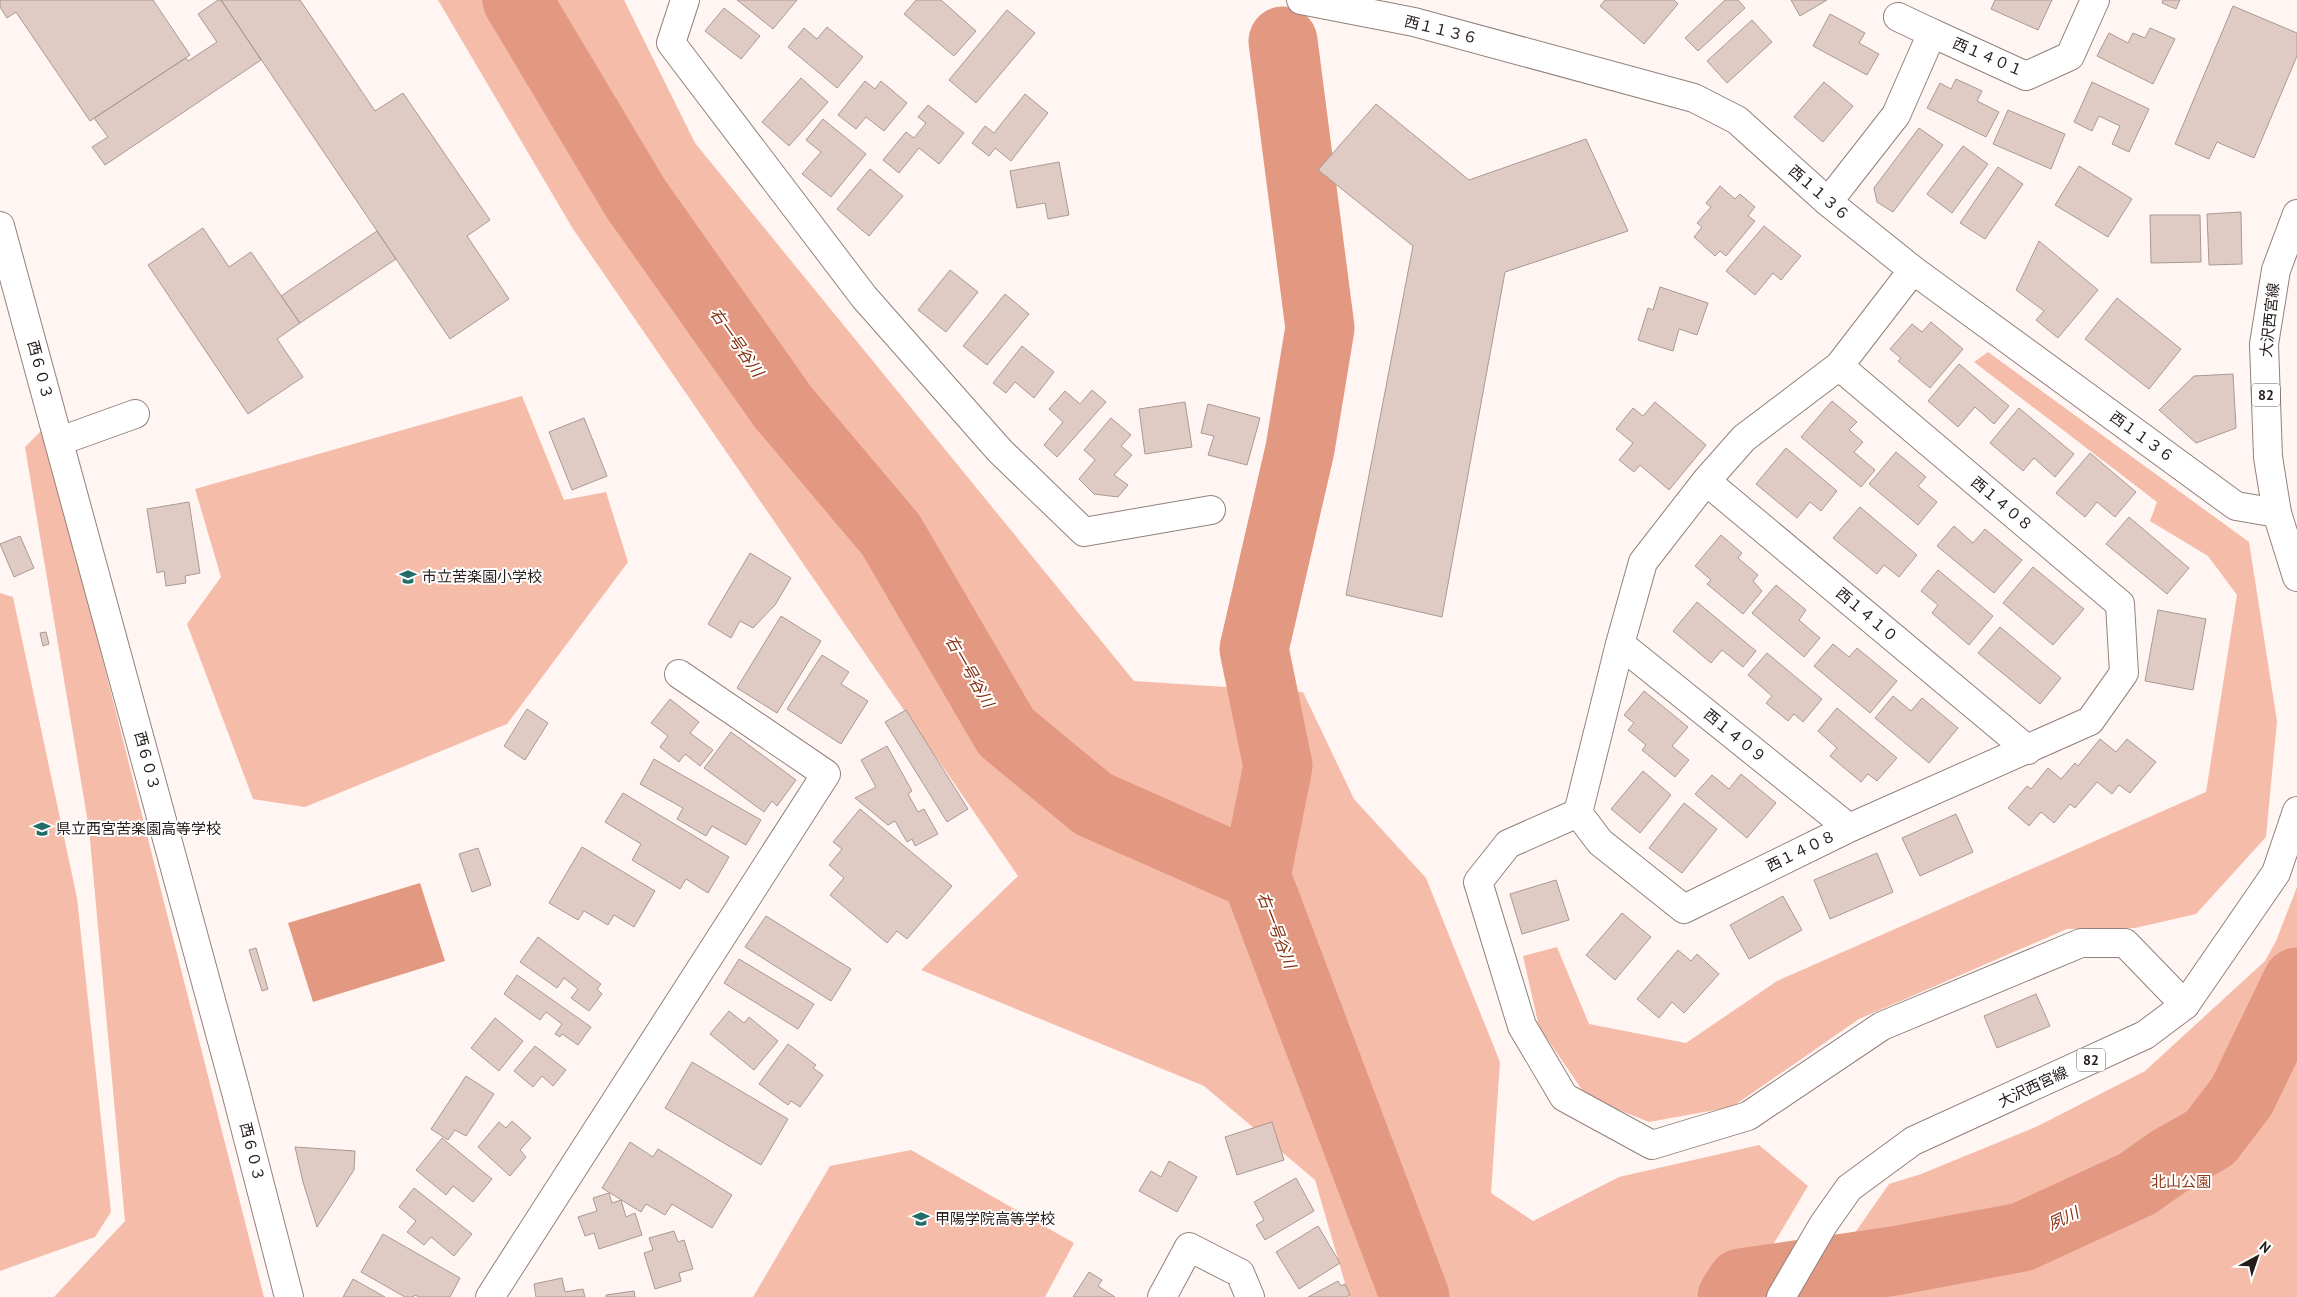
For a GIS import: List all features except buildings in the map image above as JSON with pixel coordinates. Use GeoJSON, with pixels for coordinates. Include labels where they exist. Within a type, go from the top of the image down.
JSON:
{"type":"FeatureCollection","features":[{"type":"Feature","properties":{"kind":"street"},"geometry":{"type":"LineString","coordinates":[[685,0],[671,43],[864,297],[1000,451],[1084,532],[1211,510]]}},
{"type":"Feature","properties":{"kind":"street","name":"西１１３６"},"geometry":{"type":"LineString","coordinates":[[1301,0],[1416,11],[1694,98],[1736,120],[1828,202],[1913,270],[2236,506],[2277,514]]}},
{"type":"Feature","properties":{"kind":"street","name":"西１４０１"},"geometry":{"type":"LineString","coordinates":[[1898,17],[2026,76],[2070,56],[2095,0]]}},
{"type":"Feature","properties":{"kind":"street"},"geometry":{"type":"LineString","coordinates":[[1828,202],[1896,115],[1932,34]]}},
{"type":"Feature","properties":{"kind":"street","name":"大沢西宮線"},"geometry":{"type":"LineString","coordinates":[[2297,214],[2276,270],[2264,344],[2268,457],[2277,514],[2297,577]]}},
{"type":"Feature","properties":{"kind":"street","name":"西６０３"},"geometry":{"type":"LineString","coordinates":[[0,226],[236,1092],[289,1297]]}},
{"type":"Feature","properties":{"kind":"street"},"geometry":{"type":"LineString","coordinates":[[1913,270],[1839,366],[1744,438],[1706,481],[1643,562],[1620,644],[1578,813],[1508,844],[1478,882],[1522,1026],[1564,1097],[1652,1145],[1748,1116],[1882,1026],[2081,943],[2125,943],[2185,1005]]}},
{"type":"Feature","properties":{"kind":"street","name":"西１４０８"},"geometry":{"type":"LineString","coordinates":[[1578,813],[1600,842],[1684,909],[1849,828],[2090,721],[2124,673],[2120,604],[1839,366]]}},
{"type":"Feature","properties":{"kind":"street"},"geometry":{"type":"LineString","coordinates":[[60,441],[135,414]]}},
{"type":"Feature","properties":{"kind":"street","name":"西１４１０"},"geometry":{"type":"LineString","coordinates":[[1706,481],[2028,750]]}},
{"type":"Feature","properties":{"kind":"street","name":"西１４０９"},"geometry":{"type":"LineString","coordinates":[[1620,644],[1849,828]]}},
{"type":"Feature","properties":{"kind":"street"},"geometry":{"type":"LineString","coordinates":[[490,1297],[826,774],[679,674]]}},
{"type":"Feature","properties":{"kind":"street","name":"大沢西宮線"},"geometry":{"type":"LineString","coordinates":[[1781,1297],[1815,1238],[1849,1188],[1913,1141],[2145,1035],[2185,1005],[2276,873],[2297,811]]}},
{"type":"Feature","properties":{"kind":"street"},"geometry":{"type":"LineString","coordinates":[[1162,1297],[1189,1248],[1240,1273],[1250,1297]]}},
{"type":"Feature","properties":{"kind":"green space"},"geometry":{"type":"Polygon","coordinates":[[[438,0],[624,0],[695,143],[1134,681],[1303,692],[1354,799],[1426,878],[1500,1062],[1491,1193],[1533,1221],[1619,1177],[1759,1145],[1808,1186],[1742,1297],[1349,1297],[1315,1180],[1204,1086],[921,970],[1018,876],[573,229],[438,0]]]}},
{"type":"Feature","properties":{"kind":"green space"},"geometry":{"type":"Polygon","coordinates":[[[1988,352],[2249,542],[2277,721],[2266,837],[2196,914],[2135,928],[2067,929],[1859,1019],[1732,1107],[1649,1122],[1587,1097],[1539,1027],[1523,956],[1557,947],[1589,1024],[1686,1043],[1777,981],[2206,792],[2237,595],[2208,556],[2150,521],[2157,502],[1974,362],[1988,352]]]}},
{"type":"Feature","properties":{"kind":"green space"},"geometry":{"type":"Polygon","coordinates":[[[522,396],[564,500],[606,492],[628,562],[507,724],[305,807],[253,799],[187,624],[221,577],[195,489],[522,396]]]}},
{"type":"Feature","properties":{"kind":"green space"},"geometry":{"type":"Polygon","coordinates":[[[44,428],[264,1297],[54,1297],[125,1221],[89,829],[25,447],[44,428]]]}},
{"type":"Feature","properties":{"kind":"green space","name":"県立西宮苦楽園高等学校"},"geometry":{"type":"Polygon","coordinates":[[[0,593],[13,597],[77,898],[111,1212],[95,1237],[0,1271],[0,593]]]}},
{"type":"Feature","properties":{"kind":"green space","name":"北山公園"},"geometry":{"type":"Polygon","coordinates":[[[2297,887],[2297,1297],[1810,1297],[1889,1184],[1921,1174],[2038,1126],[2145,1071],[2265,961],[2276,941],[2297,887]]]}},
{"type":"Feature","properties":{"kind":"green space"},"geometry":{"type":"Polygon","coordinates":[[[911,1150],[1074,1243],[1045,1297],[753,1297],[830,1166],[911,1150]]]}},
{"type":"Feature","properties":{"kind":"shaded area"},"geometry":{"type":"Polygon","coordinates":[[[420,883],[445,961],[313,1002],[288,923],[420,883]]]}},
{"type":"Feature","properties":{"kind":"waterway","name":"右一号谷川"},"geometry":{"type":"LineString","coordinates":[[517,0],[636,199],[783,407],[891,535],[1006,732],[1093,804],[1256,876],[1415,1297]]}},
{"type":"Feature","properties":{"kind":"waterway"},"geometry":{"type":"LineString","coordinates":[[1256,876],[1278,766],[1254,649],[1300,449],[1320,328],[1283,41]]}},
{"type":"Feature","properties":{"kind":"waterway","name":"夙川"},"geometry":{"type":"LineString","coordinates":[[1732,1297],[1741,1283],[1894,1261],[2022,1237],[2137,1184],[2171,1160],[2210,1138],[2242,1096],[2297,982]]}},
{"type":"Feature","properties":{"kind":"place","name":"市立苦楽園小学校"},"geometry":{"type":"Point","coordinates":[408,577]}},
{"type":"Feature","properties":{"kind":"place","name":"県立西宮苦楽園高等学校"},"geometry":{"type":"Point","coordinates":[42,829]}},
{"type":"Feature","properties":{"kind":"place","name":"甲陽学院高等学校"},"geometry":{"type":"Point","coordinates":[921,1219]}}]}
